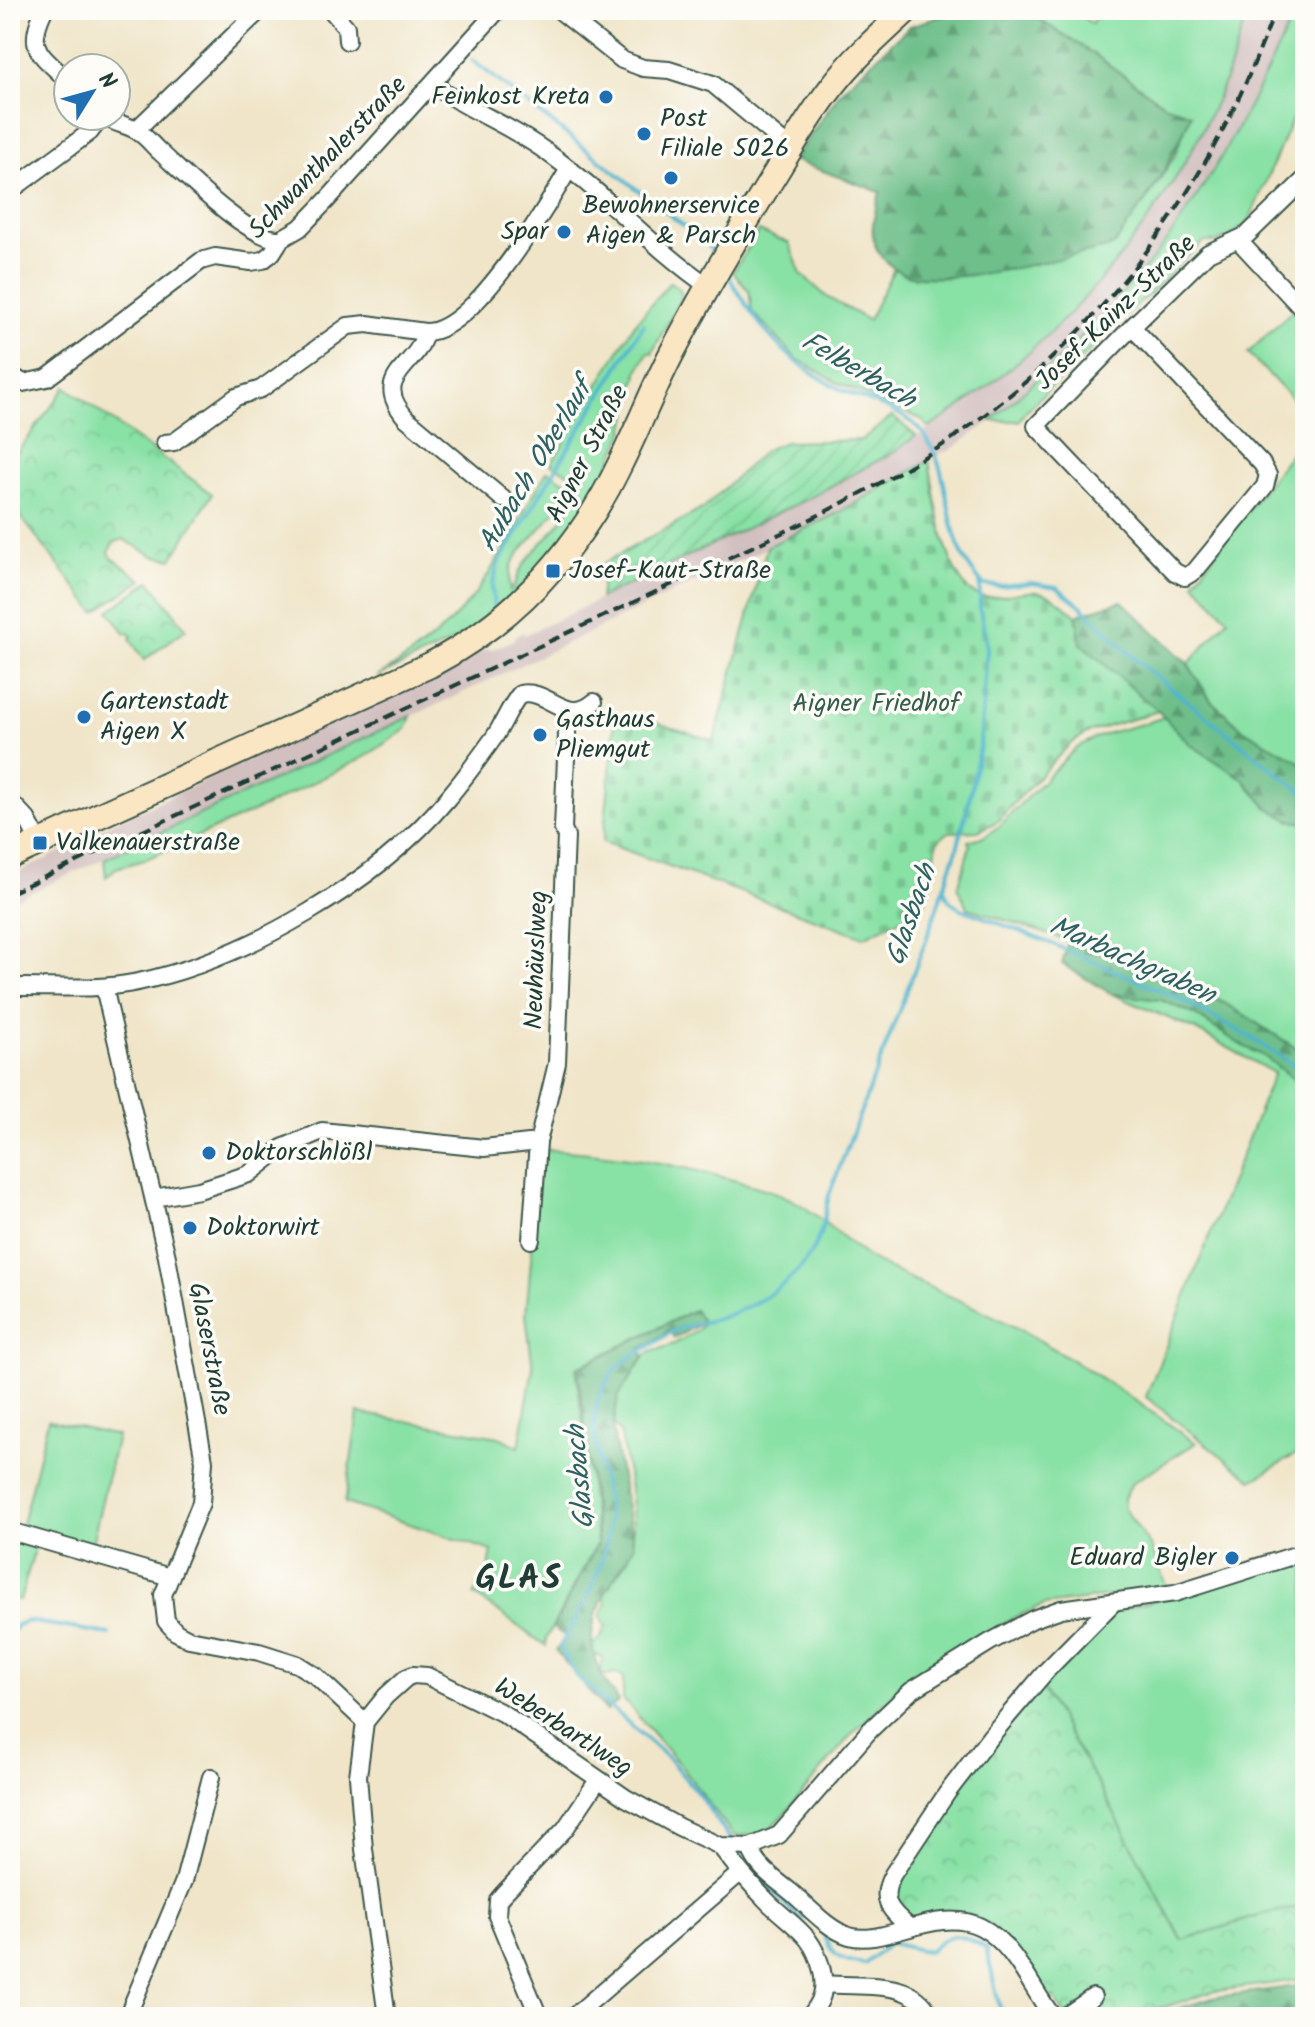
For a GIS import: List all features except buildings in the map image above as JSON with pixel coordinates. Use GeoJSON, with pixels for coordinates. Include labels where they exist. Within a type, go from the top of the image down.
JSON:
{"type":"FeatureCollection","features":[{"type":"Feature","properties":{"kind":"main road","name":"Aigner Straße"},"geometry":{"type":"LineString","coordinates":[[10,856],[430,665],[479,636],[533,591],[574,544],[605,494],[657,382],[717,270],[791,149],[832,87],[877,37],[907,10]]}},
{"type":"Feature","properties":{"kind":"street"},"geometry":{"type":"LineString","coordinates":[[44,10],[34,39],[37,48],[52,64]]}},
{"type":"Feature","properties":{"kind":"street"},"geometry":{"type":"LineString","coordinates":[[136,130],[260,10]]}},
{"type":"Feature","properties":{"kind":"street"},"geometry":{"type":"LineString","coordinates":[[331,10],[346,27],[347,41]]}},
{"type":"Feature","properties":{"kind":"street","name":"Schwanthalerstraße"},"geometry":{"type":"LineString","coordinates":[[10,374],[23,383],[47,378],[201,261],[215,257],[243,262],[260,261],[272,253],[281,239],[300,228],[498,10]]}},
{"type":"Feature","properties":{"kind":"street"},"geometry":{"type":"LineString","coordinates":[[559,10],[628,63],[669,70],[713,84],[741,104],[791,149]]}},
{"type":"Feature","properties":{"kind":"street"},"geometry":{"type":"LineString","coordinates":[[432,84],[532,142],[569,169],[680,266],[717,270]]}},
{"type":"Feature","properties":{"kind":"street"},"geometry":{"type":"LineString","coordinates":[[132,129],[247,227],[262,236],[281,239]]}},
{"type":"Feature","properties":{"kind":"street"},"geometry":{"type":"LineString","coordinates":[[10,191],[90,132]]}},
{"type":"Feature","properties":{"kind":"street"},"geometry":{"type":"LineString","coordinates":[[165,443],[174,442],[239,395],[261,389],[348,326],[367,324],[433,333],[447,327],[491,287],[569,169]]}},
{"type":"Feature","properties":{"kind":"street","name":"Josef-Kainz-Straße"},"geometry":{"type":"LineString","coordinates":[[1132,327],[1262,464],[1268,475],[1265,486],[1195,571],[1185,577],[1175,572],[1036,426],[1132,327],[1208,253],[1239,241],[1305,179]]}},
{"type":"Feature","properties":{"kind":"street"},"geometry":{"type":"LineString","coordinates":[[1239,241],[1305,312]]}},
{"type":"Feature","properties":{"kind":"street"},"geometry":{"type":"LineString","coordinates":[[425,332],[421,347],[395,377],[395,401],[406,418],[503,499]]}},
{"type":"Feature","properties":{"kind":"street"},"geometry":{"type":"LineString","coordinates":[[10,987],[104,987],[139,982],[176,972],[255,941],[299,919],[356,880],[426,822],[471,769],[520,694],[533,694],[568,710],[582,710],[594,702]]}},
{"type":"Feature","properties":{"kind":"street","name":"Neuhäuslweg"},"geometry":{"type":"LineString","coordinates":[[531,1240],[538,1142],[557,1063],[568,710]]}},
{"type":"Feature","properties":{"kind":"street"},"geometry":{"type":"LineString","coordinates":[[10,801],[27,819],[40,843]]}},
{"type":"Feature","properties":{"kind":"street","name":"Glaserstraße"},"geometry":{"type":"LineString","coordinates":[[104,987],[174,1292],[204,1461],[201,1503],[170,1577],[163,1605],[166,1621],[176,1632],[189,1639],[259,1652],[297,1664],[316,1676],[365,1722]]}},
{"type":"Feature","properties":{"kind":"street"},"geometry":{"type":"LineString","coordinates":[[154,1198],[174,1192],[199,1190],[249,1174],[282,1148],[322,1131],[484,1148],[538,1142]]}},
{"type":"Feature","properties":{"kind":"street"},"geometry":{"type":"LineString","coordinates":[[10,1531],[170,1577]]}},
{"type":"Feature","properties":{"kind":"street"},"geometry":{"type":"LineString","coordinates":[[1053,2017],[1009,1952],[988,1931],[977,1925],[940,1921],[869,1937],[847,1936],[757,1863],[755,1846],[779,1835],[870,1730],[920,1684],[1033,1619],[1061,1609],[1175,1593],[1305,1552]]}},
{"type":"Feature","properties":{"kind":"street"},"geometry":{"type":"LineString","coordinates":[[908,1926],[893,1913],[886,1899],[887,1884],[893,1874],[947,1793],[990,1737],[1047,1670],[1114,1602]]}},
{"type":"Feature","properties":{"kind":"street","name":"Weberbartlweg"},"geometry":{"type":"LineString","coordinates":[[365,1722],[406,1678],[427,1676],[504,1714],[626,1798],[720,1846],[755,1846]]}},
{"type":"Feature","properties":{"kind":"street"},"geometry":{"type":"LineString","coordinates":[[365,1722],[358,1787],[387,2017]]}},
{"type":"Feature","properties":{"kind":"street"},"geometry":{"type":"LineString","coordinates":[[127,2017],[184,1881],[211,1777]]}},
{"type":"Feature","properties":{"kind":"street"},"geometry":{"type":"LineString","coordinates":[[539,2017],[496,1907],[503,1894],[565,1829],[598,1780]]}},
{"type":"Feature","properties":{"kind":"street"},"geometry":{"type":"LineString","coordinates":[[720,1846],[740,1873],[811,1942],[818,1953],[825,1984],[809,2017]]}},
{"type":"Feature","properties":{"kind":"street"},"geometry":{"type":"LineString","coordinates":[[573,2017],[740,1873]]}},
{"type":"Feature","properties":{"kind":"street"},"geometry":{"type":"LineString","coordinates":[[825,1984],[901,1990],[917,1998],[930,2015]]}},
{"type":"Feature","properties":{"kind":"street"},"geometry":{"type":"LineString","coordinates":[[1064,2017],[1093,1997]]}},
{"type":"Feature","properties":{"kind":"shaded area"},"geometry":{"type":"Polygon","coordinates":[[[1248,10],[1296,10],[1234,133],[1192,203],[1147,265],[1087,333],[991,421],[949,451],[802,531],[10,902],[10,876],[79,843],[85,836],[487,649],[514,640],[523,632],[525,635],[805,500],[896,451],[962,406],[1015,365],[1072,310],[1150,217],[1172,184],[1214,106],[1248,10]]]}},
{"type":"Feature","properties":{"kind":"green space"},"geometry":{"type":"Polygon","coordinates":[[[961,10],[1024,10],[1094,54],[1165,105],[1191,114],[1156,184],[1112,247],[965,276],[912,276],[890,265],[875,244],[873,222],[880,192],[793,160],[841,91],[910,26],[961,10]]]}},
{"type":"Feature","properties":{"kind":"green space"},"geometry":{"type":"Polygon","coordinates":[[[1024,10],[1081,16],[1092,24],[1096,10],[1248,10],[1213,108],[1160,202],[1128,246],[1094,288],[1016,364],[929,428],[921,419],[836,382],[796,358],[752,311],[749,291],[733,272],[759,231],[789,243],[801,274],[827,297],[868,320],[894,269],[915,277],[1143,206],[1174,157],[1191,114],[1165,105],[1094,54],[1024,10]]]}},
{"type":"Feature","properties":{"kind":"green space"},"geometry":{"type":"Polygon","coordinates":[[[1296,10],[1305,13],[1305,89],[1249,221],[1230,237],[1204,242],[1019,421],[991,421],[1091,327],[1169,238],[1229,143],[1296,10]]]}},
{"type":"Feature","properties":{"kind":"green space"},"geometry":{"type":"Polygon","coordinates":[[[670,282],[680,289],[682,296],[652,353],[648,352],[636,374],[625,430],[599,488],[554,557],[472,632],[377,677],[428,642],[472,598],[547,471],[566,482],[566,491],[555,511],[512,565],[510,591],[513,588],[528,558],[563,518],[574,495],[576,482],[567,472],[551,464],[634,325],[670,282]]]}},
{"type":"Feature","properties":{"kind":"green space"},"geometry":{"type":"Polygon","coordinates":[[[1294,309],[1305,321],[1305,412],[1248,353],[1294,309]]]}},
{"type":"Feature","properties":{"kind":"green space"},"geometry":{"type":"Polygon","coordinates":[[[66,387],[212,494],[172,559],[154,556],[123,539],[113,543],[109,551],[111,557],[142,580],[95,612],[10,503],[10,462],[66,387]]]}},
{"type":"Feature","properties":{"kind":"green space"},"geometry":{"type":"Polygon","coordinates":[[[892,416],[916,436],[896,451],[805,500],[600,598],[604,563],[704,508],[765,450],[785,442],[862,440],[892,416]]]}},
{"type":"Feature","properties":{"kind":"green space"},"geometry":{"type":"Polygon","coordinates":[[[1305,434],[1305,765],[1244,730],[1211,701],[1188,664],[1228,619],[1194,582],[1305,434]]]}},
{"type":"Feature","properties":{"kind":"green space","name":"Aigner Friedhof"},"geometry":{"type":"Polygon","coordinates":[[[929,461],[944,540],[960,579],[971,591],[984,597],[1035,592],[1054,598],[1076,615],[1081,644],[1158,711],[1087,733],[1070,744],[996,822],[978,831],[945,834],[937,842],[930,886],[922,909],[864,937],[603,842],[615,723],[632,715],[714,741],[767,547],[838,513],[929,461]]]}},
{"type":"Feature","properties":{"kind":"green space"},"geometry":{"type":"Polygon","coordinates":[[[150,581],[186,629],[144,660],[130,639],[129,632],[126,634],[109,611],[150,581]]]}},
{"type":"Feature","properties":{"kind":"green space"},"geometry":{"type":"Polygon","coordinates":[[[1122,601],[1188,664],[1211,701],[1244,730],[1305,765],[1305,823],[1289,820],[1267,807],[1242,778],[1191,745],[1158,711],[1081,644],[1076,615],[1122,601]]]}},
{"type":"Feature","properties":{"kind":"green space"},"geometry":{"type":"Polygon","coordinates":[[[411,716],[406,729],[365,757],[264,807],[144,860],[116,868],[106,877],[104,859],[411,716]]]}},
{"type":"Feature","properties":{"kind":"green space"},"geometry":{"type":"Polygon","coordinates":[[[1164,717],[1191,745],[1242,778],[1253,792],[1289,820],[1305,823],[1305,1054],[1228,1005],[1166,973],[968,908],[958,888],[970,845],[968,841],[985,836],[998,827],[1074,750],[1106,734],[1164,717]]]}},
{"type":"Feature","properties":{"kind":"green space"},"geometry":{"type":"Polygon","coordinates":[[[1068,942],[1166,973],[1228,1005],[1305,1054],[1305,1088],[1264,1056],[1192,1013],[1161,1000],[1112,994],[1062,964],[1068,942]]]}},
{"type":"Feature","properties":{"kind":"green space"},"geometry":{"type":"Polygon","coordinates":[[[1112,994],[1161,1000],[1192,1013],[1264,1056],[1305,1088],[1305,1449],[1252,1480],[1146,1397],[1274,1073],[1194,1029],[1112,994]]]}},
{"type":"Feature","properties":{"kind":"green space"},"geometry":{"type":"Polygon","coordinates":[[[541,1149],[662,1163],[781,1195],[808,1209],[872,1259],[1040,1341],[1196,1443],[1132,1483],[1124,1498],[1124,1508],[1151,1547],[1167,1588],[1045,1605],[1015,1617],[884,1703],[851,1735],[783,1816],[763,1835],[734,1836],[681,1766],[623,1699],[623,1677],[615,1673],[601,1676],[602,1657],[593,1654],[592,1645],[600,1639],[606,1626],[601,1616],[606,1603],[603,1593],[627,1561],[632,1545],[633,1513],[620,1432],[609,1420],[625,1377],[648,1353],[674,1344],[698,1330],[703,1323],[694,1310],[576,1368],[597,1543],[546,1639],[546,1646],[474,1595],[489,1568],[492,1551],[345,1503],[358,1413],[499,1437],[519,1447],[533,1368],[526,1315],[541,1149]]]}},
{"type":"Feature","properties":{"kind":"green space"},"geometry":{"type":"Polygon","coordinates":[[[694,1310],[703,1323],[674,1338],[670,1331],[640,1349],[644,1356],[618,1397],[613,1431],[634,1547],[609,1587],[594,1623],[592,1641],[595,1659],[619,1701],[606,1711],[556,1651],[565,1636],[553,1628],[598,1543],[578,1368],[694,1310]]]}},
{"type":"Feature","properties":{"kind":"green space"},"geometry":{"type":"Polygon","coordinates":[[[48,1420],[117,1436],[90,1552],[20,1532],[48,1420]]]}},
{"type":"Feature","properties":{"kind":"green space"},"geometry":{"type":"Polygon","coordinates":[[[10,1541],[35,1548],[20,1600],[10,1599],[10,1541]]]}},
{"type":"Feature","properties":{"kind":"green space"},"geometry":{"type":"Polygon","coordinates":[[[1305,1556],[1305,1907],[1268,1913],[1182,1940],[1101,1789],[1040,1685],[1100,1621],[1118,1611],[1305,1556]]]}},
{"type":"Feature","properties":{"kind":"green space"},"geometry":{"type":"Polygon","coordinates":[[[1040,1685],[1101,1789],[1182,1940],[1268,1913],[1305,1907],[1305,1979],[1216,1991],[1131,2017],[1066,2017],[1054,1997],[1045,2001],[979,1923],[908,1922],[893,1910],[891,1879],[950,1798],[1040,1685]]]}},
{"type":"Feature","properties":{"kind":"green space"},"geometry":{"type":"Polygon","coordinates":[[[1305,1985],[1305,2017],[1149,2017],[1216,1997],[1305,1985]]]}},
{"type":"Feature","properties":{"kind":"waterway","name":"Felberbach"},"geometry":{"type":"LineString","coordinates":[[472,60],[703,241],[717,256]]}},
{"type":"Feature","properties":{"kind":"waterway","name":"Felberbach"},"geometry":{"type":"LineString","coordinates":[[727,274],[763,327],[789,355],[842,390],[906,418],[923,433],[941,470],[960,548],[969,567],[984,585],[1031,583],[1057,587],[1137,661],[1305,793]]}},
{"type":"Feature","properties":{"kind":"waterway","name":"Aubach Oberlauf"},"geometry":{"type":"LineString","coordinates":[[494,611],[492,587],[498,564],[644,324]]}},
{"type":"Feature","properties":{"kind":"waterway","name":"Glasbach"},"geometry":{"type":"LineString","coordinates":[[731,1840],[671,1761],[576,1676],[560,1647],[590,1591],[606,1545],[608,1509],[597,1451],[595,1413],[600,1394],[611,1375],[624,1362],[676,1330],[723,1317],[761,1300],[784,1284],[815,1246],[829,1195],[926,940],[957,849],[968,805],[980,745],[987,649],[980,609],[980,581]]}},
{"type":"Feature","properties":{"kind":"waterway","name":"Marbachgraben"},"geometry":{"type":"LineString","coordinates":[[944,889],[949,900],[959,908],[1174,996],[1248,1036],[1305,1072]]}},
{"type":"Feature","properties":{"kind":"waterway"},"geometry":{"type":"LineString","coordinates":[[10,1637],[17,1625],[28,1621],[109,1634]]}},
{"type":"Feature","properties":{"kind":"waterway","name":"Glasbach"},"geometry":{"type":"LineString","coordinates":[[741,1853],[798,1917],[811,1919]]}},
{"type":"Feature","properties":{"kind":"waterway","name":"Glasbach"},"geometry":{"type":"LineString","coordinates":[[821,1925],[827,1943],[835,1954],[865,1964],[890,1943],[929,1952],[950,1936],[969,1939],[986,1948],[1000,2009],[1011,2017]]}},
{"type":"Feature","properties":{"kind":"railway"},"geometry":{"type":"LineString","coordinates":[[10,893],[799,525],[900,472],[957,435],[1011,394],[1061,349],[1107,300],[1149,248],[1221,134],[1275,10]]}},
{"type":"Feature","properties":{"kind":"place","name":"Feinkost Kreta"},"geometry":{"type":"Point","coordinates":[606,97]}},
{"type":"Feature","properties":{"kind":"place","name":"Post Filiale 5026"},"geometry":{"type":"Point","coordinates":[644,134]}},
{"type":"Feature","properties":{"kind":"place","name":"Bewohnerservice Aigen & Parsch"},"geometry":{"type":"Point","coordinates":[671,178]}},
{"type":"Feature","properties":{"kind":"place","name":"Spar"},"geometry":{"type":"Point","coordinates":[564,232]}},
{"type":"Feature","properties":{"kind":"place","name":"Josef-Kaut-Straße"},"geometry":{"type":"Point","coordinates":[553,571]}},
{"type":"Feature","properties":{"kind":"place","name":"Gartenstadt Aigen X"},"geometry":{"type":"Point","coordinates":[84,717]}},
{"type":"Feature","properties":{"kind":"place","name":"Gasthaus Pliemgut"},"geometry":{"type":"Point","coordinates":[540,735]}},
{"type":"Feature","properties":{"kind":"place","name":"Valkenauerstraße"},"geometry":{"type":"Point","coordinates":[40,843]}},
{"type":"Feature","properties":{"kind":"place","name":"Doktorschlößl"},"geometry":{"type":"Point","coordinates":[209,1153]}},
{"type":"Feature","properties":{"kind":"place","name":"Doktorwirt"},"geometry":{"type":"Point","coordinates":[190,1228]}},
{"type":"Feature","properties":{"kind":"place","name":"Eduard Bigler"},"geometry":{"type":"Point","coordinates":[1232,1558]}},
{"type":"Feature","properties":{"kind":"district","name":"GLAS"},"geometry":{"type":"Point","coordinates":[519,1579]}}]}
